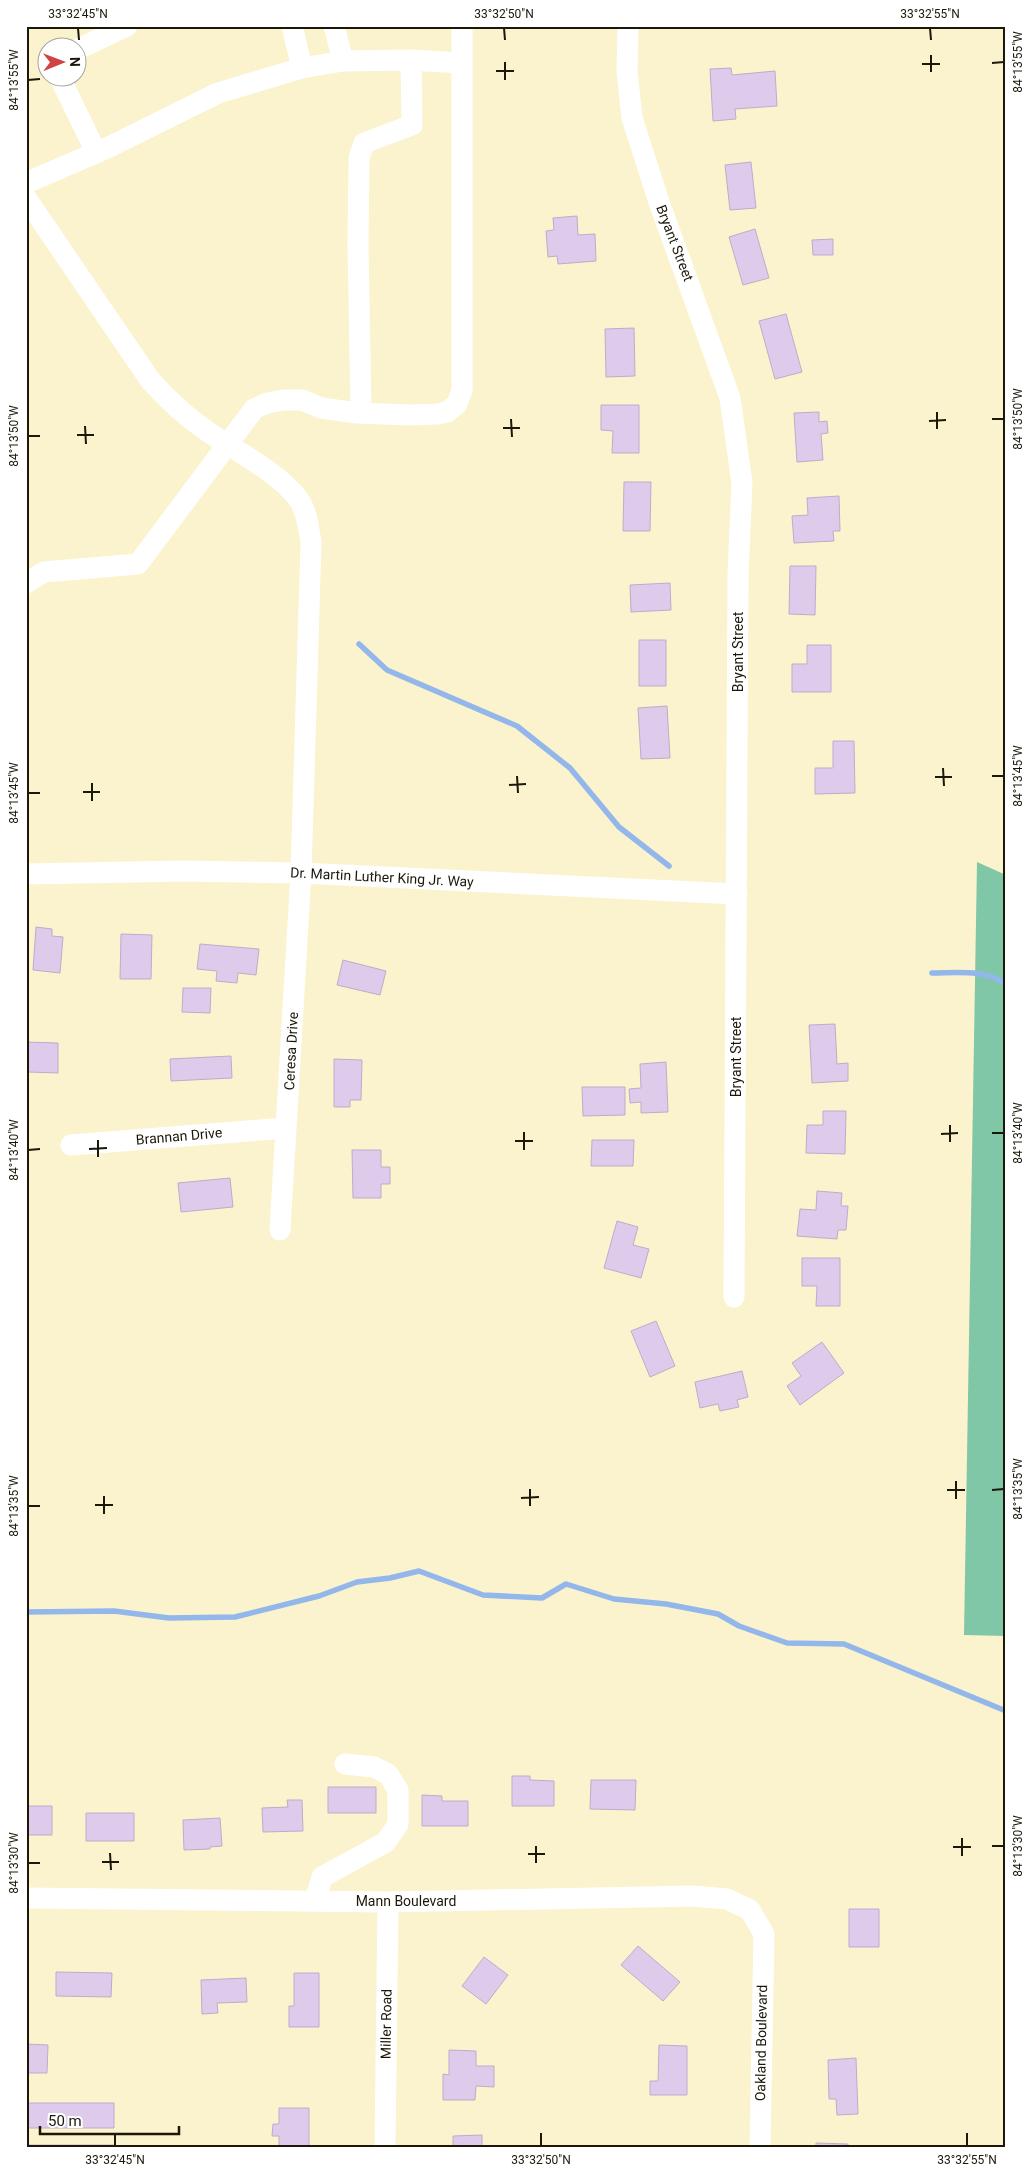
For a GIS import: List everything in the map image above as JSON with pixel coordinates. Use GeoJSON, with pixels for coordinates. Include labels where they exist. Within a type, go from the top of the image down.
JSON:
{"type":"FeatureCollection","features":[{"type":"Feature","properties":{"kind":"street"},"geometry":{"type":"LineString","coordinates":[[88,44],[127,26]]}},
{"type":"Feature","properties":{"kind":"street"},"geometry":{"type":"LineString","coordinates":[[292,26],[302,68]]}},
{"type":"Feature","properties":{"kind":"street"},"geometry":{"type":"LineString","coordinates":[[334,26],[343,61]]}},
{"type":"Feature","properties":{"kind":"street"},"geometry":{"type":"LineString","coordinates":[[26,583],[44,572],[138,564],[254,409],[267,403],[284,400],[302,400],[321,408],[361,413],[410,415],[447,412],[457,404],[462,390],[462,26]]}},
{"type":"Feature","properties":{"kind":"street","name":"Bryant Street"},"geometry":{"type":"LineString","coordinates":[[628,26],[627,72],[632,118],[659,202],[730,398],[742,483],[738,574],[734,1296]]}},
{"type":"Feature","properties":{"kind":"street"},"geometry":{"type":"LineString","coordinates":[[361,413],[358,244],[359,158],[364,143],[412,125],[411,60]]}},
{"type":"Feature","properties":{"kind":"street"},"geometry":{"type":"LineString","coordinates":[[26,183],[96,152],[218,93],[302,68],[343,61],[411,60],[462,62]]}},
{"type":"Feature","properties":{"kind":"street"},"geometry":{"type":"LineString","coordinates":[[65,88],[96,152]]}},
{"type":"Feature","properties":{"kind":"street","name":"Ceresa Drive"},"geometry":{"type":"LineString","coordinates":[[26,198],[150,380],[169,401],[202,428],[277,478],[299,500],[307,521],[311,560],[301,873],[280,1230]]}},
{"type":"Feature","properties":{"kind":"street","name":"Dr. Martin Luther King Jr. Way"},"geometry":{"type":"LineString","coordinates":[[26,874],[184,870],[301,873],[737,894]]}},
{"type":"Feature","properties":{"kind":"street","name":"Brannan Drive"},"geometry":{"type":"LineString","coordinates":[[71,1145],[286,1128]]}},
{"type":"Feature","properties":{"kind":"street"},"geometry":{"type":"LineString","coordinates":[[315,1901],[322,1877],[386,1842],[398,1824],[398,1790],[388,1774],[374,1767],[345,1764]]}},
{"type":"Feature","properties":{"kind":"street","name":"Mann Boulevard"},"geometry":{"type":"LineString","coordinates":[[26,1898],[388,1902],[693,1896],[728,1899],[750,1910],[764,1934],[764,1940]]}},
{"type":"Feature","properties":{"kind":"street","name":"Miller Road"},"geometry":{"type":"LineString","coordinates":[[385,2147],[388,1902]]}},
{"type":"Feature","properties":{"kind":"street","name":"Oakland Boulevard"},"geometry":{"type":"LineString","coordinates":[[760,2147],[764,1940]]}},
{"type":"Feature","properties":{"kind":"green space"},"geometry":{"type":"Polygon","coordinates":[[[977,862],[1006,875],[1006,1636],[964,1635],[977,862]]]}},
{"type":"Feature","properties":{"kind":"building"},"geometry":{"type":"Polygon","coordinates":[[[731,68],[732,75],[775,71],[777,106],[735,109],[736,119],[713,121],[710,69],[731,68]]]}},
{"type":"Feature","properties":{"kind":"building"},"geometry":{"type":"Polygon","coordinates":[[[751,162],[756,208],[730,210],[725,165],[751,162]]]}},
{"type":"Feature","properties":{"kind":"building"},"geometry":{"type":"Polygon","coordinates":[[[577,216],[578,235],[595,234],[596,261],[558,264],[557,256],[548,257],[546,231],[554,230],[553,218],[577,216]]]}},
{"type":"Feature","properties":{"kind":"building"},"geometry":{"type":"Polygon","coordinates":[[[755,229],[769,278],[743,285],[729,237],[755,229]]]}},
{"type":"Feature","properties":{"kind":"building"},"geometry":{"type":"Polygon","coordinates":[[[833,239],[833,255],[813,255],[812,240],[833,239]]]}},
{"type":"Feature","properties":{"kind":"building"},"geometry":{"type":"Polygon","coordinates":[[[786,314],[802,372],[775,379],[759,321],[786,314]]]}},
{"type":"Feature","properties":{"kind":"building"},"geometry":{"type":"Polygon","coordinates":[[[634,328],[635,376],[606,377],[605,329],[634,328]]]}},
{"type":"Feature","properties":{"kind":"building"},"geometry":{"type":"Polygon","coordinates":[[[601,405],[639,405],[639,453],[612,453],[613,431],[601,430],[601,405]]]}},
{"type":"Feature","properties":{"kind":"building"},"geometry":{"type":"Polygon","coordinates":[[[819,412],[819,422],[827,421],[828,433],[821,434],[823,460],[797,462],[794,413],[819,412]]]}},
{"type":"Feature","properties":{"kind":"building"},"geometry":{"type":"Polygon","coordinates":[[[624,482],[651,482],[650,531],[623,531],[624,482]]]}},
{"type":"Feature","properties":{"kind":"building"},"geometry":{"type":"Polygon","coordinates":[[[839,496],[840,531],[833,531],[834,541],[794,543],[792,516],[808,515],[807,498],[839,496]]]}},
{"type":"Feature","properties":{"kind":"building"},"geometry":{"type":"Polygon","coordinates":[[[790,566],[816,566],[815,615],[789,614],[790,566]]]}},
{"type":"Feature","properties":{"kind":"building"},"geometry":{"type":"Polygon","coordinates":[[[670,583],[671,610],[631,612],[630,585],[670,583]]]}},
{"type":"Feature","properties":{"kind":"building"},"geometry":{"type":"Polygon","coordinates":[[[639,640],[666,640],[666,686],[639,686],[639,640]]]}},
{"type":"Feature","properties":{"kind":"building"},"geometry":{"type":"Polygon","coordinates":[[[807,645],[831,645],[831,692],[792,692],[792,664],[807,664],[807,645]]]}},
{"type":"Feature","properties":{"kind":"building"},"geometry":{"type":"Polygon","coordinates":[[[667,706],[670,758],[641,759],[638,708],[667,706]]]}},
{"type":"Feature","properties":{"kind":"building"},"geometry":{"type":"Polygon","coordinates":[[[833,741],[854,741],[855,793],[815,794],[815,768],[833,768],[833,741]]]}},
{"type":"Feature","properties":{"kind":"building"},"geometry":{"type":"Polygon","coordinates":[[[36,927],[52,929],[52,936],[63,937],[60,973],[33,970],[36,927]]]}},
{"type":"Feature","properties":{"kind":"building"},"geometry":{"type":"Polygon","coordinates":[[[121,934],[152,935],[151,979],[120,979],[121,934]]]}},
{"type":"Feature","properties":{"kind":"building"},"geometry":{"type":"Polygon","coordinates":[[[200,944],[259,949],[256,975],[238,973],[237,983],[216,981],[217,971],[197,969],[200,944]]]}},
{"type":"Feature","properties":{"kind":"building"},"geometry":{"type":"Polygon","coordinates":[[[343,960],[386,971],[380,995],[337,985],[343,960]]]}},
{"type":"Feature","properties":{"kind":"building"},"geometry":{"type":"Polygon","coordinates":[[[183,988],[211,988],[210,1013],[182,1012],[183,988]]]}},
{"type":"Feature","properties":{"kind":"building"},"geometry":{"type":"Polygon","coordinates":[[[835,1024],[837,1064],[848,1063],[848,1081],[812,1083],[809,1025],[835,1024]]]}},
{"type":"Feature","properties":{"kind":"building"},"geometry":{"type":"Polygon","coordinates":[[[26,1042],[58,1043],[58,1073],[28,1072],[28,1067],[26,1067],[26,1042]]]}},
{"type":"Feature","properties":{"kind":"building"},"geometry":{"type":"Polygon","coordinates":[[[231,1056],[232,1078],[171,1081],[170,1059],[231,1056]]]}},
{"type":"Feature","properties":{"kind":"building"},"geometry":{"type":"Polygon","coordinates":[[[334,1059],[362,1060],[361,1100],[350,1100],[350,1107],[334,1107],[334,1059]]]}},
{"type":"Feature","properties":{"kind":"building"},"geometry":{"type":"Polygon","coordinates":[[[666,1062],[668,1112],[641,1113],[641,1102],[630,1103],[629,1089],[641,1088],[640,1064],[666,1062]]]}},
{"type":"Feature","properties":{"kind":"building"},"geometry":{"type":"Polygon","coordinates":[[[582,1087],[625,1087],[625,1115],[583,1116],[582,1087]]]}},
{"type":"Feature","properties":{"kind":"building"},"geometry":{"type":"Polygon","coordinates":[[[823,1111],[846,1111],[845,1154],[806,1153],[807,1125],[823,1125],[823,1111]]]}},
{"type":"Feature","properties":{"kind":"building"},"geometry":{"type":"Polygon","coordinates":[[[592,1140],[634,1140],[633,1166],[591,1166],[592,1140]]]}},
{"type":"Feature","properties":{"kind":"building"},"geometry":{"type":"Polygon","coordinates":[[[352,1150],[381,1150],[381,1167],[390,1167],[390,1184],[381,1184],[381,1198],[353,1198],[352,1150]]]}},
{"type":"Feature","properties":{"kind":"building"},"geometry":{"type":"Polygon","coordinates":[[[230,1178],[233,1207],[181,1212],[178,1183],[230,1178]]]}},
{"type":"Feature","properties":{"kind":"building"},"geometry":{"type":"Polygon","coordinates":[[[817,1191],[842,1193],[841,1206],[848,1206],[846,1230],[838,1230],[837,1239],[797,1236],[800,1209],[816,1210],[817,1191]]]}},
{"type":"Feature","properties":{"kind":"building"},"geometry":{"type":"Polygon","coordinates":[[[617,1221],[638,1227],[633,1245],[649,1249],[641,1278],[604,1268],[617,1221]]]}},
{"type":"Feature","properties":{"kind":"building"},"geometry":{"type":"Polygon","coordinates":[[[802,1258],[840,1258],[840,1306],[816,1306],[817,1286],[802,1286],[802,1258]]]}},
{"type":"Feature","properties":{"kind":"building"},"geometry":{"type":"Polygon","coordinates":[[[656,1321],[675,1366],[650,1377],[631,1331],[656,1321]]]}},
{"type":"Feature","properties":{"kind":"building"},"geometry":{"type":"Polygon","coordinates":[[[822,1342],[844,1373],[800,1405],[787,1386],[801,1376],[792,1363],[822,1342]]]}},
{"type":"Feature","properties":{"kind":"building"},"geometry":{"type":"Polygon","coordinates":[[[742,1371],[748,1397],[737,1400],[739,1407],[720,1411],[718,1404],[700,1408],[695,1382],[742,1371]]]}},
{"type":"Feature","properties":{"kind":"building"},"geometry":{"type":"Polygon","coordinates":[[[512,1776],[530,1776],[530,1780],[554,1781],[554,1806],[512,1806],[512,1776]]]}},
{"type":"Feature","properties":{"kind":"building"},"geometry":{"type":"Polygon","coordinates":[[[591,1780],[636,1780],[635,1810],[590,1809],[591,1780]]]}},
{"type":"Feature","properties":{"kind":"building"},"geometry":{"type":"Polygon","coordinates":[[[328,1787],[376,1787],[376,1813],[328,1813],[328,1787]]]}},
{"type":"Feature","properties":{"kind":"building"},"geometry":{"type":"Polygon","coordinates":[[[422,1795],[442,1796],[442,1801],[468,1801],[468,1826],[422,1826],[422,1795]]]}},
{"type":"Feature","properties":{"kind":"building"},"geometry":{"type":"Polygon","coordinates":[[[287,1800],[302,1800],[303,1831],[263,1832],[262,1808],[288,1807],[287,1800]]]}},
{"type":"Feature","properties":{"kind":"building"},"geometry":{"type":"Polygon","coordinates":[[[26,1806],[52,1806],[52,1835],[26,1835],[26,1806]]]}},
{"type":"Feature","properties":{"kind":"building"},"geometry":{"type":"Polygon","coordinates":[[[86,1813],[134,1813],[134,1841],[86,1841],[86,1813]]]}},
{"type":"Feature","properties":{"kind":"building"},"geometry":{"type":"Polygon","coordinates":[[[220,1818],[222,1846],[210,1847],[210,1849],[184,1850],[183,1820],[220,1818]]]}},
{"type":"Feature","properties":{"kind":"building"},"geometry":{"type":"Polygon","coordinates":[[[849,1909],[879,1909],[879,1947],[849,1947],[849,1909]]]}},
{"type":"Feature","properties":{"kind":"building"},"geometry":{"type":"Polygon","coordinates":[[[638,1946],[680,1982],[663,2001],[621,1965],[638,1946]]]}},
{"type":"Feature","properties":{"kind":"building"},"geometry":{"type":"Polygon","coordinates":[[[484,1957],[508,1975],[486,2004],[462,1986],[484,1957]]]}},
{"type":"Feature","properties":{"kind":"building"},"geometry":{"type":"Polygon","coordinates":[[[56,1972],[112,1973],[111,1997],[56,1996],[56,1972]]]}},
{"type":"Feature","properties":{"kind":"building"},"geometry":{"type":"Polygon","coordinates":[[[294,1973],[319,1973],[319,2027],[289,2027],[289,2006],[294,2006],[294,1973]]]}},
{"type":"Feature","properties":{"kind":"building"},"geometry":{"type":"Polygon","coordinates":[[[246,1978],[247,2002],[217,2003],[218,2013],[202,2014],[201,1980],[246,1978]]]}},
{"type":"Feature","properties":{"kind":"building"},"geometry":{"type":"Polygon","coordinates":[[[26,2044],[48,2045],[47,2073],[26,2073],[26,2044]]]}},
{"type":"Feature","properties":{"kind":"building"},"geometry":{"type":"Polygon","coordinates":[[[659,2045],[687,2046],[687,2095],[650,2095],[650,2081],[658,2081],[659,2045]]]}},
{"type":"Feature","properties":{"kind":"building"},"geometry":{"type":"Polygon","coordinates":[[[449,2050],[476,2051],[476,2066],[494,2066],[494,2087],[476,2086],[475,2100],[443,2100],[443,2074],[449,2075],[449,2050]]]}},
{"type":"Feature","properties":{"kind":"building"},"geometry":{"type":"Polygon","coordinates":[[[856,2058],[858,2114],[837,2115],[836,2099],[829,2099],[828,2060],[856,2058]]]}},
{"type":"Feature","properties":{"kind":"building"},"geometry":{"type":"Polygon","coordinates":[[[26,2103],[114,2103],[114,2128],[26,2128],[26,2103]]]}},
{"type":"Feature","properties":{"kind":"building"},"geometry":{"type":"Polygon","coordinates":[[[279,2108],[309,2108],[309,2147],[279,2147],[279,2136],[272,2136],[273,2124],[279,2124],[279,2108]]]}},
{"type":"Feature","properties":{"kind":"building"},"geometry":{"type":"Polygon","coordinates":[[[482,2135],[482,2147],[453,2147],[453,2136],[482,2135]]]}},
{"type":"Feature","properties":{"kind":"building"},"geometry":{"type":"Polygon","coordinates":[[[816,2143],[848,2144],[848,2147],[816,2147],[816,2143]]]}},
{"type":"Feature","properties":{"kind":"building"},"geometry":{"type":"Polygon","coordinates":[[[26,2145],[116,2145],[116,2147],[26,2147],[26,2145]]]}},
{"type":"Feature","properties":{"kind":"waterway"},"geometry":{"type":"LineString","coordinates":[[359,644],[387,670],[517,726],[570,768],[619,827],[669,866]]}},
{"type":"Feature","properties":{"kind":"waterway"},"geometry":{"type":"LineString","coordinates":[[932,973],[980,974],[998,979],[1006,984]]}},
{"type":"Feature","properties":{"kind":"waterway"},"geometry":{"type":"LineString","coordinates":[[26,1612],[114,1611],[169,1618],[235,1617],[319,1596],[357,1582],[390,1578],[419,1571],[483,1595],[542,1598],[566,1584],[614,1599],[666,1604],[718,1614],[739,1626],[787,1643],[844,1644],[1006,1711]]}}]}
